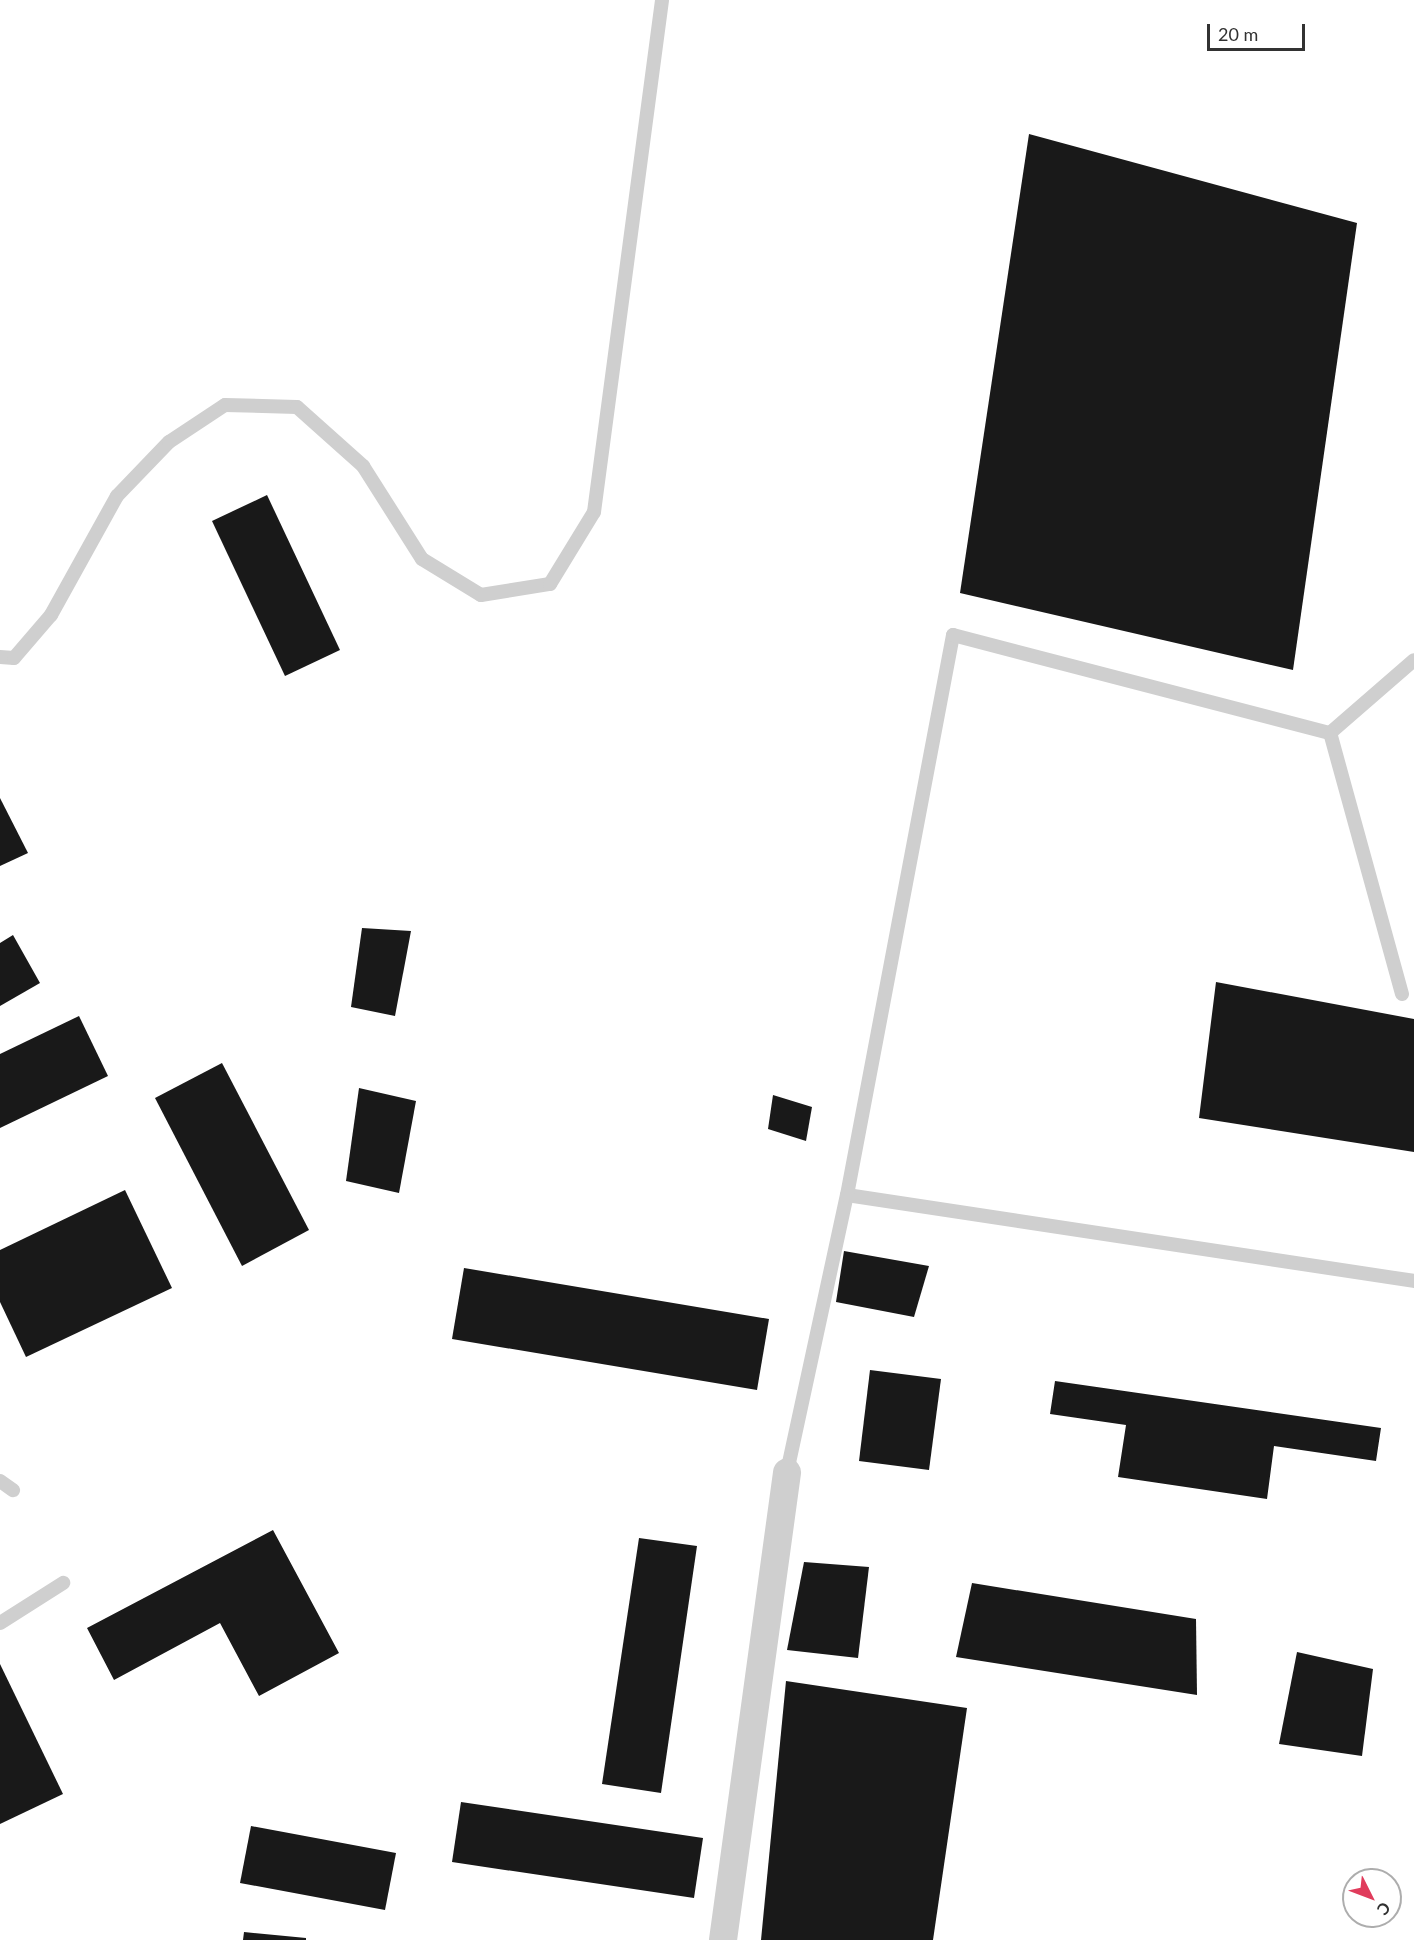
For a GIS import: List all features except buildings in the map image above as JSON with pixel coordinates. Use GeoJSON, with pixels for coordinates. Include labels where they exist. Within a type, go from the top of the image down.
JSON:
{"type":"FeatureCollection","features":[{"type":"Feature","properties":{"kind":"street"},"geometry":{"type":"LineString","coordinates":[[723,1940],[787,1472]]}},
{"type":"Feature","properties":{"kind":"lane"},"geometry":{"type":"LineString","coordinates":[[0,657],[14,658],[51,615],[117,496],[169,442],[225,405],[297,407],[363,466],[422,559],[480,595],[550,584],[594,512],[662,0]]}},
{"type":"Feature","properties":{"kind":"lane"},"geometry":{"type":"LineString","coordinates":[[787,1472],[847,1195],[953,635],[1330,733]]}},
{"type":"Feature","properties":{"kind":"lane"},"geometry":{"type":"LineString","coordinates":[[1330,733],[1414,660]]}},
{"type":"Feature","properties":{"kind":"lane"},"geometry":{"type":"LineString","coordinates":[[1330,733],[1402,994]]}},
{"type":"Feature","properties":{"kind":"lane"},"geometry":{"type":"LineString","coordinates":[[847,1195],[1414,1281]]}},
{"type":"Feature","properties":{"kind":"lane"},"geometry":{"type":"LineString","coordinates":[[0,1481],[13,1490]]}},
{"type":"Feature","properties":{"kind":"lane"},"geometry":{"type":"LineString","coordinates":[[0,1623],[63,1583]]}}]}
